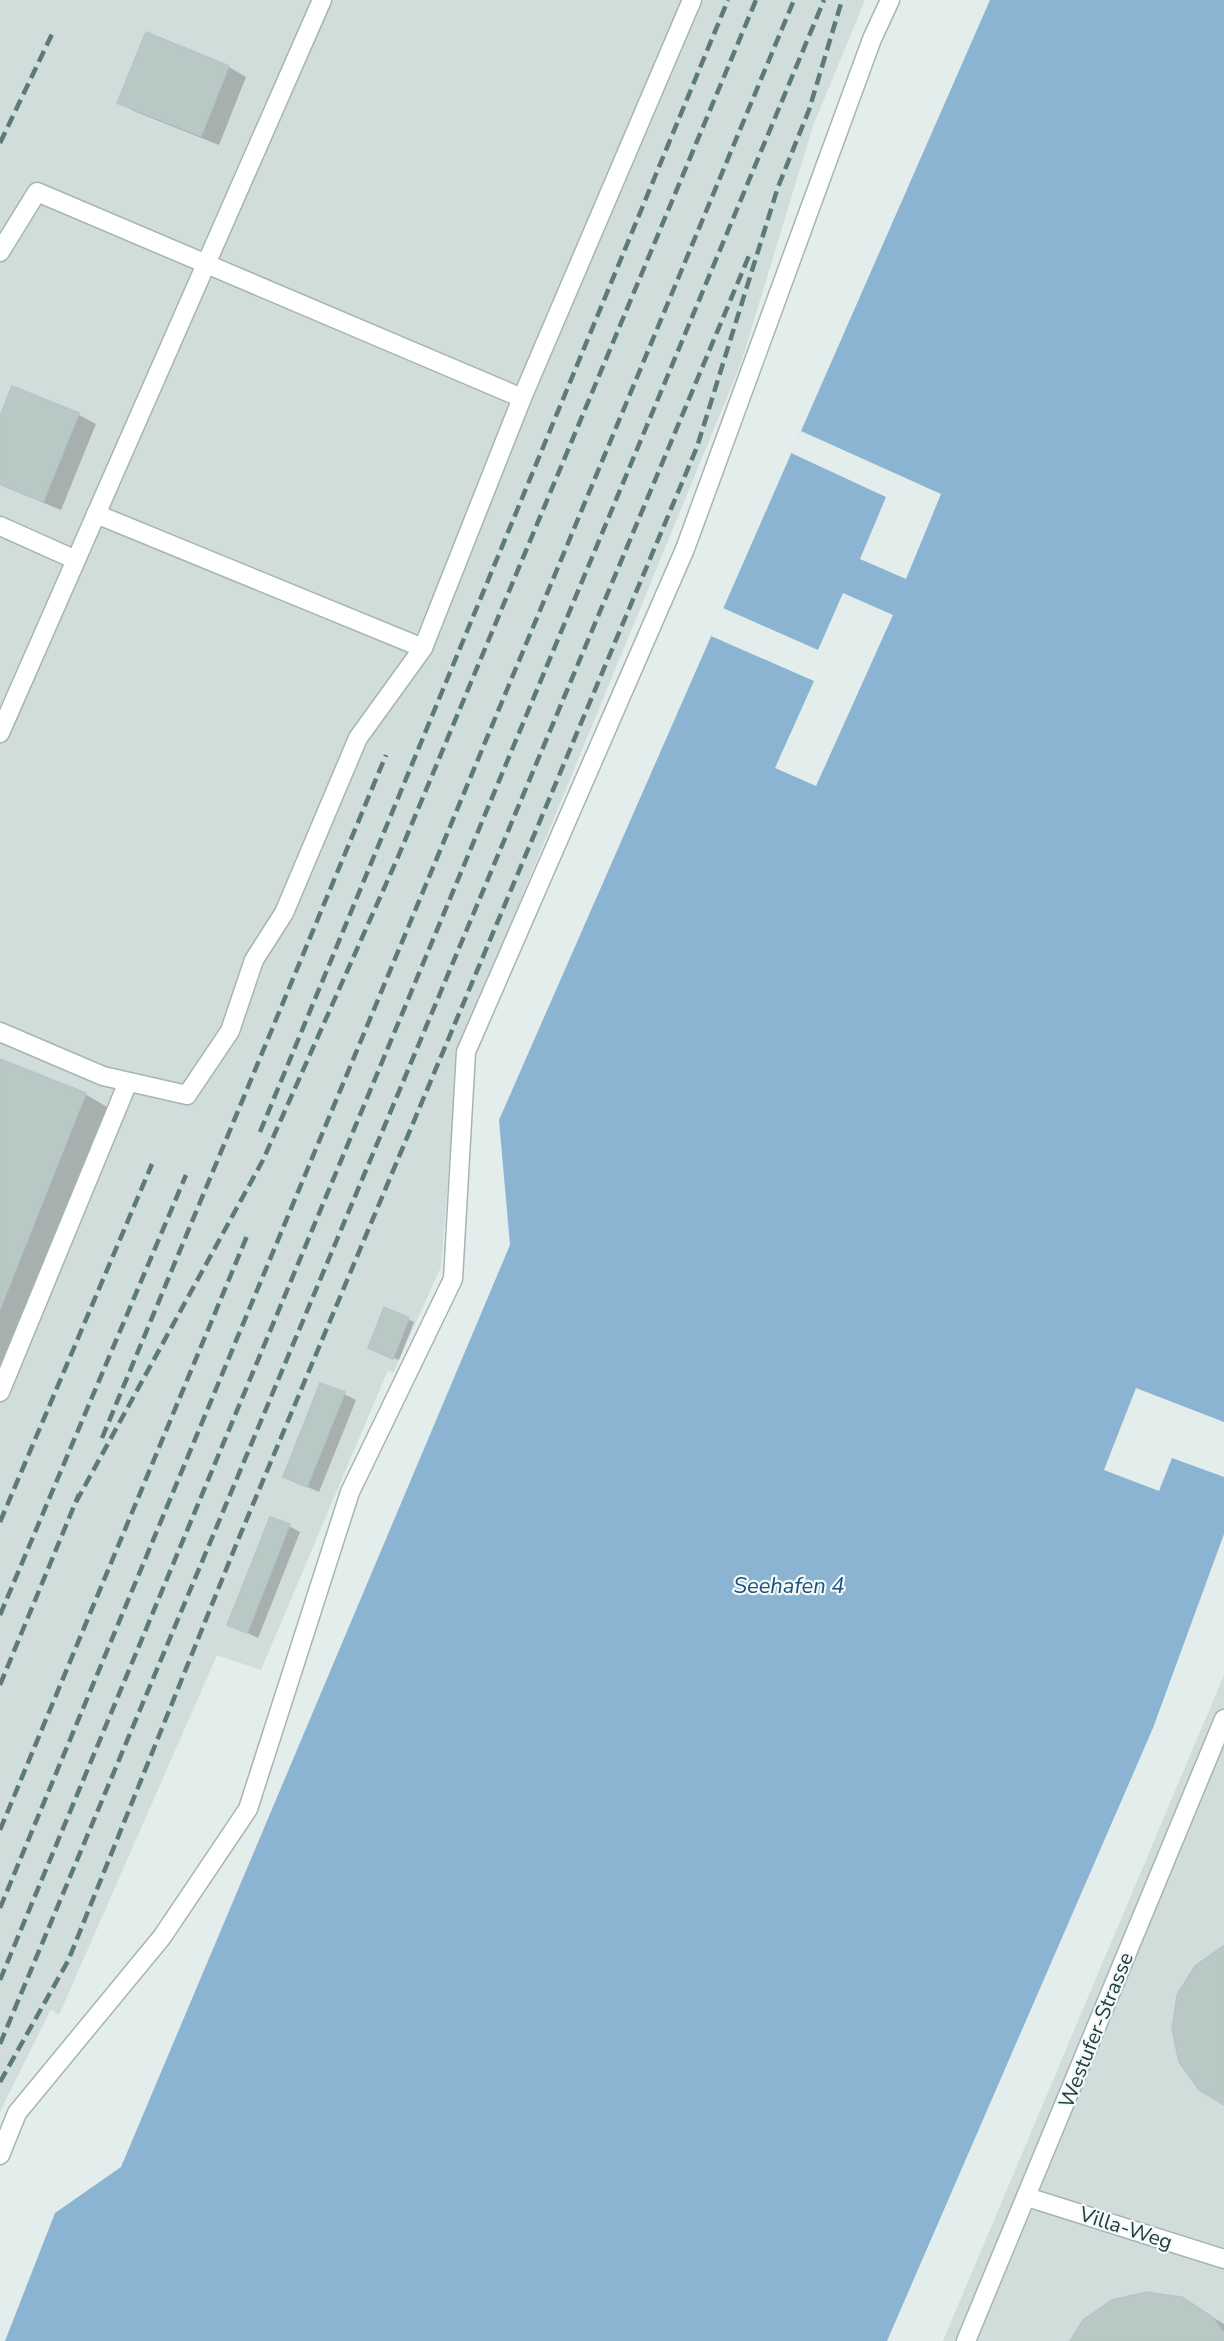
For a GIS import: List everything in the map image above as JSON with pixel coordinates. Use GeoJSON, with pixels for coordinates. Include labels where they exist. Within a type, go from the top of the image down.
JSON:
{"type":"FeatureCollection","features":[{"type":"Feature","properties":{"kind":"lane"},"geometry":{"type":"LineString","coordinates":[[0,733],[322,0]]}},
{"type":"Feature","properties":{"kind":"lane"},"geometry":{"type":"LineString","coordinates":[[0,1032],[103,1076],[187,1095],[230,1031],[254,960],[284,913],[358,738],[423,648],[522,398],[692,0]]}},
{"type":"Feature","properties":{"kind":"lane"},"geometry":{"type":"LineString","coordinates":[[0,2155],[17,2113],[162,1937],[248,1809],[350,1492],[453,1279],[466,1052],[685,549],[873,39],[890,0]]}},
{"type":"Feature","properties":{"kind":"lane"},"geometry":{"type":"LineString","coordinates":[[0,252],[37,192],[522,398]]}},
{"type":"Feature","properties":{"kind":"lane"},"geometry":{"type":"LineString","coordinates":[[96,514],[423,648]]}},
{"type":"Feature","properties":{"kind":"lane"},"geometry":{"type":"LineString","coordinates":[[0,526],[76,560]]}},
{"type":"Feature","properties":{"kind":"lane"},"geometry":{"type":"LineString","coordinates":[[0,1392],[128,1082]]}},
{"type":"Feature","properties":{"kind":"lane","name":"Westufer-Strasse"},"geometry":{"type":"LineString","coordinates":[[966,2341],[1224,1719]]}},
{"type":"Feature","properties":{"kind":"lane","name":"Villa-Weg"},"geometry":{"type":"LineString","coordinates":[[1027,2196],[1224,2259]]}},
{"type":"Feature","properties":{"kind":"shaded area"},"geometry":{"type":"Polygon","coordinates":[[[0,0],[865,0],[813,126],[741,363],[458,1052],[441,1267],[393,1373],[388,1370],[261,1670],[217,1655],[59,2015],[51,2009],[0,2112],[0,0]]]}},
{"type":"Feature","properties":{"kind":"shaded area"},"geometry":{"type":"Polygon","coordinates":[[[1224,1675],[1224,2341],[943,2341],[1224,1675]]]}},
{"type":"Feature","properties":{"kind":"water","name":"Seehafen 4"},"geometry":{"type":"Polygon","coordinates":[[[990,0],[1224,0],[1224,1534],[1153,1728],[887,2341],[5,2341],[55,2213],[121,2167],[510,1245],[499,1120],[990,0]]]}},
{"type":"Feature","properties":{"kind":"pier"},"geometry":{"type":"Polygon","coordinates":[[[801,431],[941,494],[906,579],[860,559],[886,497],[791,453],[801,431]]]}},
{"type":"Feature","properties":{"kind":"pier"},"geometry":{"type":"Polygon","coordinates":[[[843,593],[893,615],[816,786],[775,768],[814,681],[711,636],[723,608],[818,650],[843,593]]]}},
{"type":"Feature","properties":{"kind":"pier"},"geometry":{"type":"Polygon","coordinates":[[[1136,1388],[1224,1422],[1224,1477],[1172,1458],[1159,1491],[1104,1470],[1136,1388]]]}},
{"type":"Feature","properties":{"kind":"building"},"geometry":{"type":"Polygon","coordinates":[[[146,32],[229,66],[201,136],[117,103],[146,32]]]}},
{"type":"Feature","properties":{"kind":"building"},"geometry":{"type":"Polygon","coordinates":[[[12,386],[79,413],[43,502],[0,484],[0,416],[12,386]]]}},
{"type":"Feature","properties":{"kind":"building"},"geometry":{"type":"Polygon","coordinates":[[[0,1059],[86,1093],[0,1309],[0,1059]]]}},
{"type":"Feature","properties":{"kind":"building"},"geometry":{"type":"Polygon","coordinates":[[[384,1307],[409,1318],[393,1359],[368,1348],[384,1307]]]}},
{"type":"Feature","properties":{"kind":"building"},"geometry":{"type":"Polygon","coordinates":[[[320,1383],[345,1392],[307,1487],[283,1477],[320,1383]]]}},
{"type":"Feature","properties":{"kind":"building"},"geometry":{"type":"Polygon","coordinates":[[[270,1517],[290,1524],[247,1633],[227,1625],[270,1517]]]}},
{"type":"Feature","properties":{"kind":"building"},"geometry":{"type":"Polygon","coordinates":[[[1223,1946],[1224,2105],[1199,2090],[1179,2062],[1172,2029],[1177,1995],[1195,1966],[1223,1946]]]}},
{"type":"Feature","properties":{"kind":"building"},"geometry":{"type":"Polygon","coordinates":[[[1146,2292],[1182,2297],[1211,2316],[1224,2333],[1224,2341],[1070,2341],[1083,2320],[1112,2300],[1146,2292]]]}},
{"type":"Feature","properties":{"kind":"railway"},"geometry":{"type":"LineString","coordinates":[[260,1132],[728,0]]}},
{"type":"Feature","properties":{"kind":"railway"},"geometry":{"type":"LineString","coordinates":[[76,1502],[263,1160],[398,857],[756,0]]}},
{"type":"Feature","properties":{"kind":"railway"},"geometry":{"type":"LineString","coordinates":[[0,1908],[794,0]]}},
{"type":"Feature","properties":{"kind":"railway"},"geometry":{"type":"LineString","coordinates":[[0,1980],[824,0]]}},
{"type":"Feature","properties":{"kind":"railway"},"geometry":{"type":"LineString","coordinates":[[0,2082],[68,1961],[238,1540],[697,447],[778,187],[809,110],[842,0]]}},
{"type":"Feature","properties":{"kind":"railway"},"geometry":{"type":"LineString","coordinates":[[0,143],[54,30]]}},
{"type":"Feature","properties":{"kind":"railway"},"geometry":{"type":"LineString","coordinates":[[0,2044],[751,251]]}},
{"type":"Feature","properties":{"kind":"railway"},"geometry":{"type":"LineString","coordinates":[[102,1438],[386,755]]}},
{"type":"Feature","properties":{"kind":"railway"},"geometry":{"type":"LineString","coordinates":[[0,1522],[152,1164]]}},
{"type":"Feature","properties":{"kind":"railway"},"geometry":{"type":"LineString","coordinates":[[0,1615],[186,1175]]}},
{"type":"Feature","properties":{"kind":"railway"},"geometry":{"type":"LineString","coordinates":[[0,1830],[247,1236]]}},
{"type":"Feature","properties":{"kind":"railway"},"geometry":{"type":"LineString","coordinates":[[0,1685],[79,1494]]}}]}
